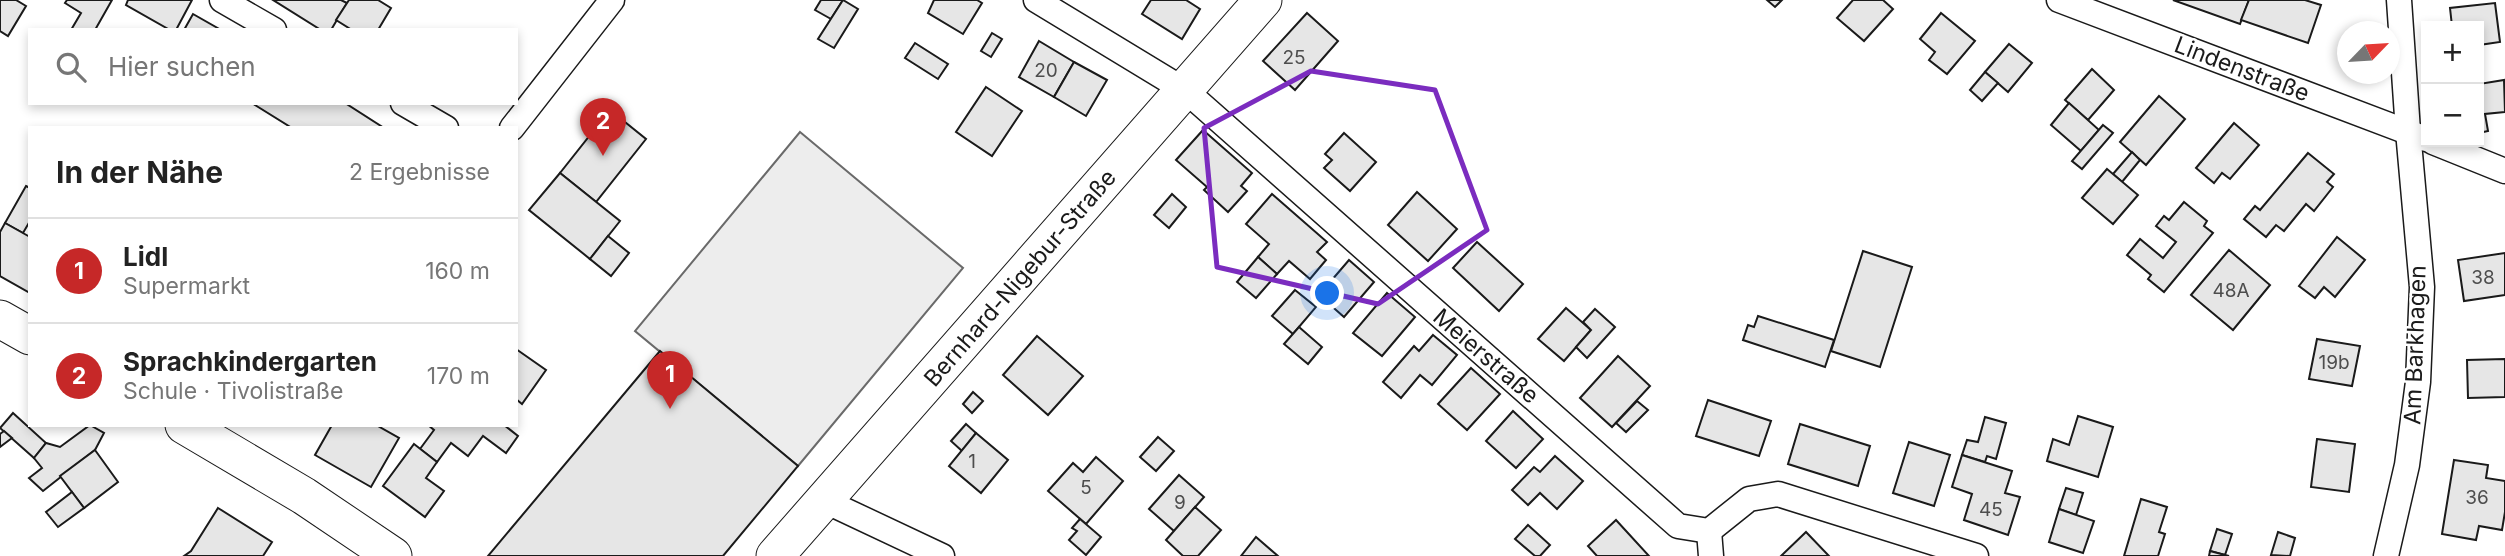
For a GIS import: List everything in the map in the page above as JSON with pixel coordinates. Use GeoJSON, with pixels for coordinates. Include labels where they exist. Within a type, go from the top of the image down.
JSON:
{"type":"FeatureCollection","features":[{"type":"Feature","properties":{"kind":"main road","name":"Bernhard-Nigebur-Straße"},"geometry":{"type":"LineString","coordinates":[[775,556],[1264,0]]}},
{"type":"Feature","properties":{"kind":"main road"},"geometry":{"type":"LineString","coordinates":[[0,319],[28,335]]}},
{"type":"Feature","properties":{"kind":"main road"},"geometry":{"type":"LineString","coordinates":[[187,427],[304,496],[393,556]]}},
{"type":"Feature","properties":{"kind":"street"},"geometry":{"type":"LineString","coordinates":[[222,0],[271,28]]}},
{"type":"Feature","properties":{"kind":"street"},"geometry":{"type":"LineString","coordinates":[[514,126],[612,0]]}},
{"type":"Feature","properties":{"kind":"street","name":"Meierstraße"},"geometry":{"type":"LineString","coordinates":[[1036,0],[1186,90],[1678,526],[1709,531]]}},
{"type":"Feature","properties":{"kind":"street","name":"Lindenstraße"},"geometry":{"type":"LineString","coordinates":[[2059,0],[2417,135]]}},
{"type":"Feature","properties":{"kind":"street","name":"Am Barkhagen"},"geometry":{"type":"LineString","coordinates":[[2386,556],[2407,465],[2418,382],[2422,287],[2417,135],[2399,0]]}},
{"type":"Feature","properties":{"kind":"street"},"geometry":{"type":"LineString","coordinates":[[406,105],[443,126]]}},
{"type":"Feature","properties":{"kind":"street"},"geometry":{"type":"LineString","coordinates":[[2445,147],[2505,171]]}},
{"type":"Feature","properties":{"kind":"street"},"geometry":{"type":"LineString","coordinates":[[1711,556],[1709,531],[1749,499],[1778,494],[1976,556]]}},
{"type":"Feature","properties":{"kind":"street"},"geometry":{"type":"LineString","coordinates":[[823,500],[942,556]]}},
{"type":"Feature","properties":{"kind":"highlighted area"},"geometry":{"type":"Polygon","coordinates":[[[1311,71],[1435,90],[1487,230],[1378,304],[1217,267],[1204,128],[1311,71]]]}},
{"type":"Feature","properties":{"kind":"shaded area"},"geometry":{"type":"Polygon","coordinates":[[[800,132],[963,268],[798,466],[635,331],[800,132]]]}},
{"type":"Feature","properties":{"kind":"building"},"geometry":{"type":"Polygon","coordinates":[[[0,0],[16,0],[26,6],[8,36],[0,31],[0,0]]]}},
{"type":"Feature","properties":{"kind":"building"},"geometry":{"type":"Polygon","coordinates":[[[67,0],[112,0],[96,28],[72,28],[81,13],[65,3],[67,0]]]}},
{"type":"Feature","properties":{"kind":"building"},"geometry":{"type":"Polygon","coordinates":[[[128,0],[192,0],[177,28],[166,28],[126,5],[128,0]]]}},
{"type":"Feature","properties":{"kind":"building"},"geometry":{"type":"Polygon","coordinates":[[[273,0],[341,0],[347,3],[332,28],[318,28],[273,0]]]}},
{"type":"Feature","properties":{"kind":"building"},"geometry":{"type":"Polygon","coordinates":[[[349,0],[378,0],[391,8],[379,28],[349,28],[336,20],[349,0]]]}},
{"type":"Feature","properties":{"kind":"building"},"geometry":{"type":"Polygon","coordinates":[[[821,0],[843,0],[831,19],[815,10],[821,0]]]}},
{"type":"Feature","properties":{"kind":"building"},"geometry":{"type":"Polygon","coordinates":[[[843,0],[858,9],[834,48],[818,39],[843,0]]]}},
{"type":"Feature","properties":{"kind":"building"},"geometry":{"type":"Polygon","coordinates":[[[934,0],[977,0],[982,3],[963,34],[928,13],[934,0]]]}},
{"type":"Feature","properties":{"kind":"building"},"geometry":{"type":"Polygon","coordinates":[[[1151,0],[1186,0],[1200,9],[1182,39],[1142,14],[1151,0]]]}},
{"type":"Feature","properties":{"kind":"building"},"geometry":{"type":"Polygon","coordinates":[[[1767,0],[1782,0],[1775,7],[1767,0]]]}},
{"type":"Feature","properties":{"kind":"building"},"geometry":{"type":"Polygon","coordinates":[[[1853,0],[1883,0],[1893,9],[1864,41],[1837,18],[1853,0]]]}},
{"type":"Feature","properties":{"kind":"building"},"geometry":{"type":"Polygon","coordinates":[[[2173,0],[2249,0],[2240,24],[2173,0]]]}},
{"type":"Feature","properties":{"kind":"building"},"geometry":{"type":"Polygon","coordinates":[[[2249,0],[2305,0],[2321,5],[2308,43],[2241,20],[2249,0]]]}},
{"type":"Feature","properties":{"kind":"building"},"geometry":{"type":"Polygon","coordinates":[[[2495,3],[2500,42],[2484,44],[2484,21],[2451,21],[2450,8],[2495,3]]]}},
{"type":"Feature","properties":{"kind":"building"},"geometry":{"type":"Polygon","coordinates":[[[1307,13],[1338,41],[1295,90],[1263,61],[1307,13]]]}},
{"type":"Feature","properties":{"kind":"building"},"geometry":{"type":"Polygon","coordinates":[[[1941,13],[1975,41],[1947,74],[1929,60],[1935,52],[1920,39],[1941,13]]]}},
{"type":"Feature","properties":{"kind":"building"},"geometry":{"type":"Polygon","coordinates":[[[193,14],[218,28],[185,28],[193,14]]]}},
{"type":"Feature","properties":{"kind":"building"},"geometry":{"type":"Polygon","coordinates":[[[992,33],[1002,39],[991,57],[981,51],[992,33]]]}},
{"type":"Feature","properties":{"kind":"building"},"geometry":{"type":"Polygon","coordinates":[[[1039,41],[1074,62],[1054,97],[1019,77],[1039,41]]]}},
{"type":"Feature","properties":{"kind":"building"},"geometry":{"type":"Polygon","coordinates":[[[915,43],[948,64],[938,79],[905,58],[915,43]]]}},
{"type":"Feature","properties":{"kind":"building"},"geometry":{"type":"Polygon","coordinates":[[[2009,44],[2032,63],[2008,92],[1985,72],[2009,44]]]}},
{"type":"Feature","properties":{"kind":"building"},"geometry":{"type":"Polygon","coordinates":[[[1074,62],[1107,80],[1086,116],[1054,97],[1074,62]]]}},
{"type":"Feature","properties":{"kind":"building"},"geometry":{"type":"Polygon","coordinates":[[[2092,69],[2114,90],[2088,120],[2065,100],[2092,69]]]}},
{"type":"Feature","properties":{"kind":"building"},"geometry":{"type":"Polygon","coordinates":[[[1985,72],[1998,83],[1982,101],[1970,90],[1985,72]]]}},
{"type":"Feature","properties":{"kind":"building"},"geometry":{"type":"Polygon","coordinates":[[[2504,80],[2505,112],[2485,114],[2488,131],[2484,132],[2484,84],[2504,80]]]}},
{"type":"Feature","properties":{"kind":"building"},"geometry":{"type":"Polygon","coordinates":[[[986,87],[1022,111],[992,156],[956,132],[986,87]]]}},
{"type":"Feature","properties":{"kind":"building"},"geometry":{"type":"Polygon","coordinates":[[[2159,96],[2185,119],[2146,165],[2120,142],[2159,96]]]}},
{"type":"Feature","properties":{"kind":"building"},"geometry":{"type":"Polygon","coordinates":[[[2069,103],[2099,130],[2081,151],[2051,125],[2069,103]]]}},
{"type":"Feature","properties":{"kind":"building"},"geometry":{"type":"Polygon","coordinates":[[[255,105],[348,105],[381,126],[289,126],[255,105]]]}},
{"type":"Feature","properties":{"kind":"building"},"geometry":{"type":"Polygon","coordinates":[[[610,110],[646,139],[596,202],[560,173],[610,110]]]}},
{"type":"Feature","properties":{"kind":"building"},"geometry":{"type":"Polygon","coordinates":[[[2234,123],[2259,145],[2230,179],[2222,173],[2214,183],[2196,168],[2234,123]]]}},
{"type":"Feature","properties":{"kind":"building"},"geometry":{"type":"Polygon","coordinates":[[[2103,125],[2113,133],[2082,169],[2072,161],[2103,125]]]}},
{"type":"Feature","properties":{"kind":"building"},"geometry":{"type":"Polygon","coordinates":[[[1203,130],[1252,173],[1241,186],[1247,191],[1228,212],[1204,190],[1207,187],[1176,160],[1203,130]]]}},
{"type":"Feature","properties":{"kind":"building"},"geometry":{"type":"Polygon","coordinates":[[[1344,133],[1376,162],[1350,191],[1324,168],[1332,160],[1325,154],[1344,133]]]}},
{"type":"Feature","properties":{"kind":"building"},"geometry":{"type":"Polygon","coordinates":[[[2132,152],[2140,160],[2122,182],[2113,174],[2132,152]]]}},
{"type":"Feature","properties":{"kind":"building"},"geometry":{"type":"Polygon","coordinates":[[[2308,153],[2334,174],[2327,182],[2333,187],[2314,211],[2306,204],[2284,231],[2276,225],[2266,237],[2244,219],[2255,206],[2260,210],[2308,153]]]}},
{"type":"Feature","properties":{"kind":"building"},"geometry":{"type":"Polygon","coordinates":[[[2107,169],[2138,195],[2113,224],[2082,198],[2107,169]]]}},
{"type":"Feature","properties":{"kind":"building"},"geometry":{"type":"Polygon","coordinates":[[[560,173],[620,221],[590,259],[529,210],[560,173]]]}},
{"type":"Feature","properties":{"kind":"building"},"geometry":{"type":"Polygon","coordinates":[[[26,186],[28,187],[28,224],[23,233],[5,223],[26,186]]]}},
{"type":"Feature","properties":{"kind":"building"},"geometry":{"type":"Polygon","coordinates":[[[1417,192],[1457,229],[1428,261],[1388,225],[1417,192]]]}},
{"type":"Feature","properties":{"kind":"building"},"geometry":{"type":"Polygon","coordinates":[[[1172,194],[1186,207],[1169,228],[1154,215],[1172,194]]]}},
{"type":"Feature","properties":{"kind":"building"},"geometry":{"type":"Polygon","coordinates":[[[1272,194],[1327,242],[1317,252],[1326,260],[1310,279],[1289,261],[1277,274],[1258,257],[1269,244],[1246,224],[1272,194]]]}},
{"type":"Feature","properties":{"kind":"building"},"geometry":{"type":"Polygon","coordinates":[[[2184,202],[2207,221],[2204,226],[2213,233],[2164,292],[2148,279],[2151,275],[2127,255],[2140,239],[2163,258],[2176,242],[2156,226],[2164,216],[2169,220],[2184,202]]]}},
{"type":"Feature","properties":{"kind":"building"},"geometry":{"type":"Polygon","coordinates":[[[5,223],[28,236],[28,292],[0,276],[0,232],[5,223]]]}},
{"type":"Feature","properties":{"kind":"building"},"geometry":{"type":"Polygon","coordinates":[[[608,236],[629,253],[611,276],[590,259],[608,236]]]}},
{"type":"Feature","properties":{"kind":"building"},"geometry":{"type":"Polygon","coordinates":[[[2337,237],[2365,260],[2335,297],[2324,287],[2315,298],[2299,286],[2337,237]]]}},
{"type":"Feature","properties":{"kind":"building"},"geometry":{"type":"Polygon","coordinates":[[[1477,242],[1523,284],[1499,311],[1453,268],[1477,242]]]}},
{"type":"Feature","properties":{"kind":"building"},"geometry":{"type":"Polygon","coordinates":[[[2229,250],[2270,285],[2233,330],[2191,295],[2229,250]]]}},
{"type":"Feature","properties":{"kind":"building"},"geometry":{"type":"Polygon","coordinates":[[[1863,251],[1912,267],[1880,367],[1831,351],[1863,251]]]}},
{"type":"Feature","properties":{"kind":"building"},"geometry":{"type":"Polygon","coordinates":[[[2505,253],[2505,295],[2464,301],[2458,260],[2505,253]]]}},
{"type":"Feature","properties":{"kind":"building"},"geometry":{"type":"Polygon","coordinates":[[[1258,257],[1277,274],[1256,298],[1237,282],[1258,257]]]}},
{"type":"Feature","properties":{"kind":"building"},"geometry":{"type":"Polygon","coordinates":[[[1349,260],[1374,282],[1344,317],[1319,295],[1349,260]]]}},
{"type":"Feature","properties":{"kind":"building"},"geometry":{"type":"Polygon","coordinates":[[[1295,290],[1316,307],[1293,334],[1272,316],[1295,290]]]}},
{"type":"Feature","properties":{"kind":"building"},"geometry":{"type":"Polygon","coordinates":[[[1387,293],[1415,317],[1382,356],[1353,333],[1387,293]]]}},
{"type":"Feature","properties":{"kind":"building"},"geometry":{"type":"Polygon","coordinates":[[[1566,308],[1591,330],[1564,361],[1538,339],[1566,308]]]}},
{"type":"Feature","properties":{"kind":"building"},"geometry":{"type":"Polygon","coordinates":[[[1595,309],[1615,327],[1587,358],[1576,347],[1591,330],[1583,322],[1595,309]]]}},
{"type":"Feature","properties":{"kind":"building"},"geometry":{"type":"Polygon","coordinates":[[[1758,316],[1834,340],[1825,367],[1743,340],[1748,325],[1754,327],[1758,316]]]}},
{"type":"Feature","properties":{"kind":"building"},"geometry":{"type":"Polygon","coordinates":[[[1299,327],[1322,347],[1308,364],[1284,344],[1299,327]]]}},
{"type":"Feature","properties":{"kind":"building"},"geometry":{"type":"Polygon","coordinates":[[[1433,335],[1457,355],[1432,385],[1420,375],[1401,398],[1383,382],[1414,346],[1419,351],[1433,335]]]}},
{"type":"Feature","properties":{"kind":"building"},"geometry":{"type":"Polygon","coordinates":[[[1037,336],[1083,376],[1048,415],[1003,375],[1037,336]]]}},
{"type":"Feature","properties":{"kind":"building"},"geometry":{"type":"Polygon","coordinates":[[[2317,339],[2360,346],[2352,386],[2309,379],[2317,339]]]}},
{"type":"Feature","properties":{"kind":"building"},"geometry":{"type":"Polygon","coordinates":[[[518,350],[546,370],[522,404],[518,401],[518,350]]]}},
{"type":"Feature","properties":{"kind":"building"},"geometry":{"type":"Polygon","coordinates":[[[660,351],[798,466],[723,556],[488,556],[660,351]]]}},
{"type":"Feature","properties":{"kind":"building"},"geometry":{"type":"Polygon","coordinates":[[[1618,356],[1650,386],[1612,427],[1580,398],[1618,356]]]}},
{"type":"Feature","properties":{"kind":"building"},"geometry":{"type":"Polygon","coordinates":[[[2505,359],[2505,397],[2468,398],[2467,360],[2505,359]]]}},
{"type":"Feature","properties":{"kind":"building"},"geometry":{"type":"Polygon","coordinates":[[[1471,368],[1500,394],[1467,430],[1438,404],[1471,368]]]}},
{"type":"Feature","properties":{"kind":"building"},"geometry":{"type":"Polygon","coordinates":[[[973,392],[983,401],[972,413],[963,404],[973,392]]]}},
{"type":"Feature","properties":{"kind":"building"},"geometry":{"type":"Polygon","coordinates":[[[1708,400],[1771,421],[1759,456],[1696,436],[1708,400]]]}},
{"type":"Feature","properties":{"kind":"building"},"geometry":{"type":"Polygon","coordinates":[[[1637,401],[1648,410],[1626,432],[1616,423],[1637,401]]]}},
{"type":"Feature","properties":{"kind":"building"},"geometry":{"type":"Polygon","coordinates":[[[1513,411],[1543,439],[1516,468],[1486,441],[1513,411]]]}},
{"type":"Feature","properties":{"kind":"building"},"geometry":{"type":"Polygon","coordinates":[[[13,413],[46,443],[34,458],[0,428],[13,413]]]}},
{"type":"Feature","properties":{"kind":"building"},"geometry":{"type":"Polygon","coordinates":[[[2078,416],[2113,427],[2098,477],[2047,461],[2053,439],[2069,445],[2078,416]]]}},
{"type":"Feature","properties":{"kind":"building"},"geometry":{"type":"Polygon","coordinates":[[[1985,417],[2006,423],[1996,459],[1987,456],[1985,462],[1962,455],[1967,440],[1978,442],[1985,417]]]}},
{"type":"Feature","properties":{"kind":"building"},"geometry":{"type":"Polygon","coordinates":[[[966,424],[976,433],[962,451],[951,441],[966,424]]]}},
{"type":"Feature","properties":{"kind":"building"},"geometry":{"type":"Polygon","coordinates":[[[1800,424],[1870,446],[1858,486],[1788,464],[1800,424]]]}},
{"type":"Feature","properties":{"kind":"building"},"geometry":{"type":"Polygon","coordinates":[[[87,427],[94,427],[104,433],[95,450],[43,491],[29,478],[42,468],[34,458],[46,443],[60,447],[87,427]]]}},
{"type":"Feature","properties":{"kind":"building"},"geometry":{"type":"Polygon","coordinates":[[[331,427],[380,427],[399,438],[371,487],[315,455],[331,427]]]}},
{"type":"Feature","properties":{"kind":"building"},"geometry":{"type":"Polygon","coordinates":[[[430,427],[507,427],[518,436],[506,453],[483,436],[468,456],[451,443],[437,462],[420,449],[434,430],[430,427]]]}},
{"type":"Feature","properties":{"kind":"building"},"geometry":{"type":"Polygon","coordinates":[[[4,431],[12,438],[0,447],[0,434],[4,431]]]}},
{"type":"Feature","properties":{"kind":"building"},"geometry":{"type":"Polygon","coordinates":[[[976,433],[1008,460],[981,493],[949,466],[976,433]]]}},
{"type":"Feature","properties":{"kind":"building"},"geometry":{"type":"Polygon","coordinates":[[[1158,437],[1174,451],[1156,471],[1140,457],[1158,437]]]}},
{"type":"Feature","properties":{"kind":"building"},"geometry":{"type":"Polygon","coordinates":[[[2317,439],[2355,444],[2349,492],[2311,487],[2317,439]]]}},
{"type":"Feature","properties":{"kind":"building"},"geometry":{"type":"Polygon","coordinates":[[[1909,442],[1950,455],[1934,506],[1893,493],[1909,442]]]}},
{"type":"Feature","properties":{"kind":"building"},"geometry":{"type":"Polygon","coordinates":[[[414,444],[437,462],[426,478],[444,491],[425,517],[383,486],[414,444]]]}},
{"type":"Feature","properties":{"kind":"building"},"geometry":{"type":"Polygon","coordinates":[[[95,450],[118,482],[84,508],[60,476],[95,450]]]}},
{"type":"Feature","properties":{"kind":"building"},"geometry":{"type":"Polygon","coordinates":[[[1962,455],[2012,471],[2005,493],[2020,497],[2008,535],[1964,520],[1972,494],[1952,487],[1962,455]]]}},
{"type":"Feature","properties":{"kind":"building"},"geometry":{"type":"Polygon","coordinates":[[[1555,456],[1583,481],[1557,509],[1540,493],[1528,505],[1512,490],[1534,467],[1540,472],[1555,456]]]}},
{"type":"Feature","properties":{"kind":"building"},"geometry":{"type":"Polygon","coordinates":[[[1096,457],[1123,481],[1086,524],[1048,491],[1073,463],[1083,472],[1096,457]]]}},
{"type":"Feature","properties":{"kind":"building"},"geometry":{"type":"Polygon","coordinates":[[[2454,460],[2488,465],[2486,478],[2505,481],[2502,530],[2479,526],[2476,540],[2442,534],[2454,460]]]}},
{"type":"Feature","properties":{"kind":"building"},"geometry":{"type":"Polygon","coordinates":[[[1179,475],[1204,497],[1174,531],[1149,509],[1179,475]]]}},
{"type":"Feature","properties":{"kind":"building"},"geometry":{"type":"Polygon","coordinates":[[[2066,488],[2083,493],[2076,515],[2059,509],[2066,488]]]}},
{"type":"Feature","properties":{"kind":"building"},"geometry":{"type":"Polygon","coordinates":[[[72,492],[84,508],[58,527],[46,512],[72,492]]]}},
{"type":"Feature","properties":{"kind":"building"},"geometry":{"type":"Polygon","coordinates":[[[2141,499],[2167,507],[2159,532],[2165,534],[2158,556],[2124,556],[2141,499]]]}},
{"type":"Feature","properties":{"kind":"building"},"geometry":{"type":"Polygon","coordinates":[[[1195,507],[1221,530],[1198,556],[1183,556],[1166,540],[1195,507]]]}},
{"type":"Feature","properties":{"kind":"building"},"geometry":{"type":"Polygon","coordinates":[[[218,508],[272,542],[263,556],[184,556],[191,551],[218,508]]]}},
{"type":"Feature","properties":{"kind":"building"},"geometry":{"type":"Polygon","coordinates":[[[2059,509],[2094,521],[2083,553],[2049,542],[2059,509]]]}},
{"type":"Feature","properties":{"kind":"building"},"geometry":{"type":"Polygon","coordinates":[[[1080,519],[1101,537],[1086,555],[1069,540],[1077,531],[1072,528],[1080,519]]]}},
{"type":"Feature","properties":{"kind":"building"},"geometry":{"type":"Polygon","coordinates":[[[1616,520],[1649,556],[1597,556],[1588,546],[1616,520]]]}},
{"type":"Feature","properties":{"kind":"building"},"geometry":{"type":"Polygon","coordinates":[[[1528,525],[1550,545],[1540,556],[1535,556],[1515,539],[1528,525]]]}},
{"type":"Feature","properties":{"kind":"building"},"geometry":{"type":"Polygon","coordinates":[[[2217,529],[2232,534],[2225,555],[2210,551],[2217,529]]]}},
{"type":"Feature","properties":{"kind":"building"},"geometry":{"type":"Polygon","coordinates":[[[1806,532],[1829,556],[1781,556],[1806,532]]]}},
{"type":"Feature","properties":{"kind":"building"},"geometry":{"type":"Polygon","coordinates":[[[2278,532],[2295,538],[2290,556],[2271,555],[2278,532]]]}},
{"type":"Feature","properties":{"kind":"building"},"geometry":{"type":"Polygon","coordinates":[[[1256,537],[1278,556],[1241,556],[1256,537]]]}},
{"type":"Feature","properties":{"kind":"building"},"geometry":{"type":"Polygon","coordinates":[[[2210,551],[2225,555],[2229,556],[2209,556],[2210,551]]]}},
{"type":"Feature","properties":{"kind":"place","name":"Sprachkindergarten"},"geometry":{"type":"Point","coordinates":[603,156]}},
{"type":"Feature","properties":{"kind":"place","name":"Lidl"},"geometry":{"type":"Point","coordinates":[670,409]}}]}
